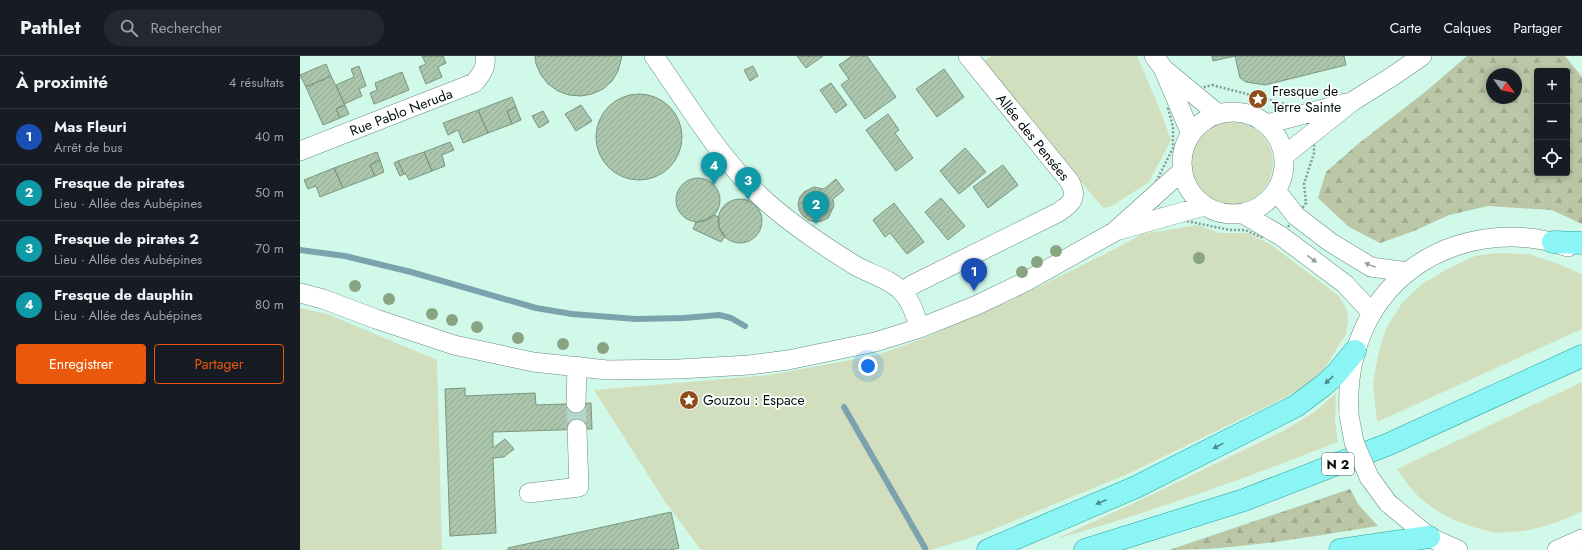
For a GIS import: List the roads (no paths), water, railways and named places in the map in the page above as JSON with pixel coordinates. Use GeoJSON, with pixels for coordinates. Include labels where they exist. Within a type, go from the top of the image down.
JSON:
{"type":"FeatureCollection","features":[{"type":"Feature","properties":{"kind":"main road"},"geometry":{"type":"LineString","coordinates":[[1553,242],[1582,243]]}},
{"type":"Feature","properties":{"kind":"main road"},"geometry":{"type":"LineString","coordinates":[[988,550],[1136,487],[1296,406],[1329,380],[1355,351]]}},
{"type":"Feature","properties":{"kind":"main road","name":"N 2"},"geometry":{"type":"LineString","coordinates":[[1085,550],[1244,500],[1389,444],[1522,385],[1582,356]]}},
{"type":"Feature","properties":{"kind":"main road"},"geometry":{"type":"LineString","coordinates":[[1340,550],[1429,537]]}},
{"type":"Feature","properties":{"kind":"street","name":"Rue Pablo Neruda"},"geometry":{"type":"LineString","coordinates":[[300,151],[474,83],[482,73],[486,61],[485,56]]}},
{"type":"Feature","properties":{"kind":"street"},"geometry":{"type":"LineString","coordinates":[[654,56],[736,171],[759,194],[789,220],[857,267],[895,286],[903,292],[910,304],[920,328]]}},
{"type":"Feature","properties":{"kind":"street","name":"Allée des Pensées"},"geometry":{"type":"LineString","coordinates":[[903,292],[912,285],[1059,212],[1074,198],[1074,191],[1070,182],[968,56]]}},
{"type":"Feature","properties":{"kind":"street"},"geometry":{"type":"LineString","coordinates":[[1285,155],[1353,101],[1422,56]]}},
{"type":"Feature","properties":{"kind":"street"},"geometry":{"type":"LineString","coordinates":[[1158,62],[1183,96],[1190,134]]}},
{"type":"Feature","properties":{"kind":"street"},"geometry":{"type":"LineString","coordinates":[[1183,96],[1218,114]]}},
{"type":"Feature","properties":{"kind":"street"},"geometry":{"type":"LineString","coordinates":[[1268,124],[1353,101]]}},
{"type":"Feature","properties":{"kind":"street"},"geometry":{"type":"LineString","coordinates":[[1235,111],[1252,115],[1268,124],[1276,133],[1285,155],[1285,168],[1277,192],[1268,202],[1256,210],[1243,214],[1229,215],[1216,212],[1204,206],[1194,197],[1186,185],[1182,172],[1182,158],[1190,134],[1202,122],[1218,114],[1235,111]]}},
{"type":"Feature","properties":{"kind":"street"},"geometry":{"type":"LineString","coordinates":[[300,293],[323,299],[376,319],[454,345],[533,362],[607,370],[679,370],[748,365],[788,360],[831,353],[875,342],[920,328],[977,305],[1025,282],[1114,232],[1182,172]]}},
{"type":"Feature","properties":{"kind":"street"},"geometry":{"type":"LineString","coordinates":[[1277,192],[1296,216],[1330,242],[1371,267],[1408,272]]}},
{"type":"Feature","properties":{"kind":"street"},"geometry":{"type":"LineString","coordinates":[[1114,232],[1204,206]]}},
{"type":"Feature","properties":{"kind":"street"},"geometry":{"type":"LineString","coordinates":[[1243,214],[1280,236],[1345,284],[1372,313]]}},
{"type":"Feature","properties":{"kind":"street"},"geometry":{"type":"LineString","coordinates":[[1458,550],[1429,537],[1388,503],[1369,477],[1354,442],[1349,415],[1348,394],[1355,351],[1372,313],[1388,291],[1408,272],[1434,255],[1462,243],[1492,236],[1523,236],[1553,242],[1582,253]]}},
{"type":"Feature","properties":{"kind":"street"},"geometry":{"type":"LineString","coordinates":[[300,282],[323,299]]}},
{"type":"Feature","properties":{"kind":"street"},"geometry":{"type":"LineString","coordinates":[[576,403],[577,366]]}},
{"type":"Feature","properties":{"kind":"street"},"geometry":{"type":"LineString","coordinates":[[529,493],[579,487],[578,429]]}},
{"type":"Feature","properties":{"kind":"street"},"geometry":{"type":"LineString","coordinates":[[1557,550],[1582,539]]}},
{"type":"Feature","properties":{"kind":"waterway"},"geometry":{"type":"LineString","coordinates":[[300,250],[345,256],[411,272],[536,308],[572,314],[636,319],[684,318],[719,315],[731,318],[745,326]]}},
{"type":"Feature","properties":{"kind":"waterway"},"geometry":{"type":"LineString","coordinates":[[844,407],[925,548]]}},
{"type":"Feature","properties":{"kind":"tunnel"},"geometry":{"type":"LineString","coordinates":[[576,403],[577,429]]}},
{"type":"Feature","properties":{"kind":"place","name":"Fresque de Terre Sainte"},"geometry":{"type":"Point","coordinates":[1258,99]}},
{"type":"Feature","properties":{"kind":"place","name":"Fresque de dauphin"},"geometry":{"type":"Point","coordinates":[714,185]}},
{"type":"Feature","properties":{"kind":"place","name":"Fresque de pirates 2"},"geometry":{"type":"Point","coordinates":[748,200]}},
{"type":"Feature","properties":{"kind":"place","name":"Fresque de pirates"},"geometry":{"type":"Point","coordinates":[816,224]}},
{"type":"Feature","properties":{"kind":"place","name":"Mas Fleuri"},"geometry":{"type":"Point","coordinates":[974,291]}},
{"type":"Feature","properties":{"kind":"place","name":"Gouzou : Espace"},"geometry":{"type":"Point","coordinates":[689,400]}}]}
